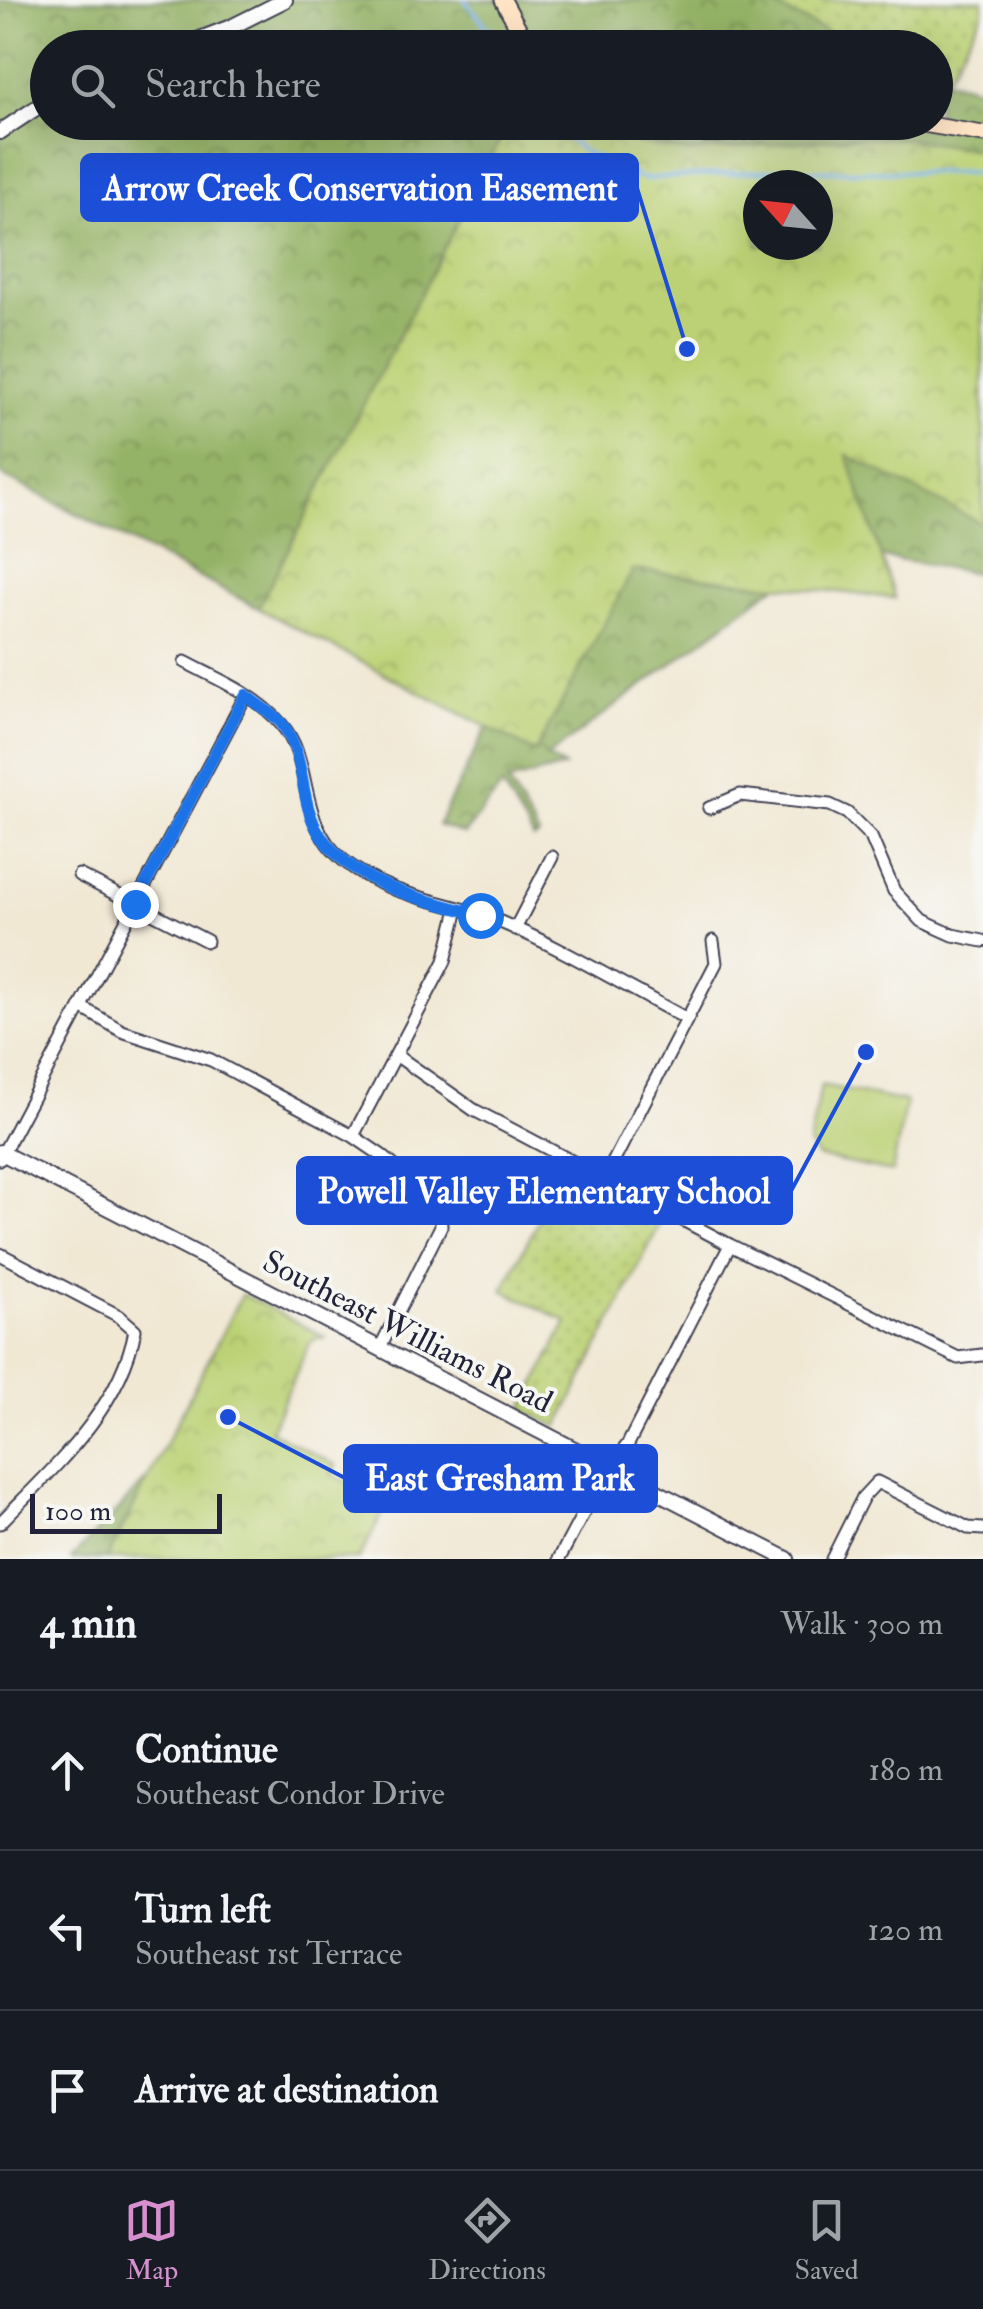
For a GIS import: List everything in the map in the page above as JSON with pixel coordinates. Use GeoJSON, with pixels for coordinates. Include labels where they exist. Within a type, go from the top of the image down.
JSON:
{"type":"FeatureCollection","features":[{"type":"Feature","properties":{"kind":"main road"},"geometry":{"type":"LineString","coordinates":[[504,0],[520,30]]}},
{"type":"Feature","properties":{"kind":"main road"},"geometry":{"type":"LineString","coordinates":[[953,129],[983,134]]}},
{"type":"Feature","properties":{"kind":"street"},"geometry":{"type":"LineString","coordinates":[[224,30],[285,0]]}},
{"type":"Feature","properties":{"kind":"street"},"geometry":{"type":"LineString","coordinates":[[0,132],[30,112]]}},
{"type":"Feature","properties":{"kind":"street"},"geometry":{"type":"LineString","coordinates":[[185,662],[246,695],[282,724],[296,751],[308,807],[318,832],[341,859],[408,896],[515,930],[688,1019]]}},
{"type":"Feature","properties":{"kind":"street"},"geometry":{"type":"LineString","coordinates":[[1,1155],[246,695]]}},
{"type":"Feature","properties":{"kind":"street"},"geometry":{"type":"LineString","coordinates":[[709,808],[740,796],[830,805],[860,824],[871,837],[894,891],[922,921],[952,935],[983,942]]}},
{"type":"Feature","properties":{"kind":"street"},"geometry":{"type":"LineString","coordinates":[[515,930],[552,857]]}},
{"type":"Feature","properties":{"kind":"street"},"geometry":{"type":"LineString","coordinates":[[79,876],[207,941]]}},
{"type":"Feature","properties":{"kind":"street"},"geometry":{"type":"LineString","coordinates":[[353,1136],[445,961],[458,909]]}},
{"type":"Feature","properties":{"kind":"street"},"geometry":{"type":"LineString","coordinates":[[605,1178],[716,963],[713,941]]}},
{"type":"Feature","properties":{"kind":"street"},"geometry":{"type":"LineString","coordinates":[[81,1007],[122,1031],[211,1060],[353,1136],[433,1200],[440,1211],[442,1226],[380,1348]]}},
{"type":"Feature","properties":{"kind":"street"},"geometry":{"type":"LineString","coordinates":[[396,1055],[474,1110],[730,1245],[958,1358],[982,1355]]}},
{"type":"Feature","properties":{"kind":"street","name":"Southeast Williams Road"},"geometry":{"type":"LineString","coordinates":[[1,1155],[787,1559]]}},
{"type":"Feature","properties":{"kind":"street"},"geometry":{"type":"LineString","coordinates":[[559,1559],[610,1467],[628,1444],[730,1245]]}},
{"type":"Feature","properties":{"kind":"street"},"geometry":{"type":"LineString","coordinates":[[0,1254],[119,1316],[135,1330],[131,1351],[83,1436],[0,1524]]}},
{"type":"Feature","properties":{"kind":"street"},"geometry":{"type":"LineString","coordinates":[[832,1559],[863,1497],[877,1482],[968,1528],[983,1529]]}},
{"type":"Feature","properties":{"kind":"green space"},"geometry":{"type":"Polygon","coordinates":[[[0,0],[761,0],[823,30],[30,30],[30,140],[953,140],[953,82],[983,89],[983,574],[826,548],[547,757],[564,767],[508,782],[539,836],[534,839],[502,786],[464,834],[438,825],[487,727],[0,474],[0,0]]]}},
{"type":"Feature","properties":{"kind":"green space"},"geometry":{"type":"Polygon","coordinates":[[[752,0],[983,0],[983,12],[953,66],[953,30],[817,30],[752,0]]]}},
{"type":"Feature","properties":{"kind":"green space"},"geometry":{"type":"Polygon","coordinates":[[[500,140],[629,140],[689,152],[819,140],[915,140],[983,151],[983,524],[847,455],[895,598],[633,570],[535,752],[258,608],[500,140]]]}},
{"type":"Feature","properties":{"kind":"green space"},"geometry":{"type":"Polygon","coordinates":[[[821,1085],[906,1102],[892,1172],[818,1157],[809,1144],[821,1085]]]}},
{"type":"Feature","properties":{"kind":"green space"},"geometry":{"type":"Polygon","coordinates":[[[563,1172],[661,1222],[558,1427],[523,1409],[567,1322],[503,1290],[563,1172]]]}},
{"type":"Feature","properties":{"kind":"green space"},"geometry":{"type":"Polygon","coordinates":[[[242,1294],[327,1338],[316,1338],[309,1344],[270,1431],[336,1465],[332,1474],[388,1503],[359,1559],[107,1559],[242,1294]]]}},
{"type":"Feature","properties":{"kind":"green space"},"geometry":{"type":"Polygon","coordinates":[[[148,1478],[107,1559],[71,1559],[148,1478]]]}},
{"type":"Feature","properties":{"kind":"waterway"},"geometry":{"type":"LineString","coordinates":[[465,0],[489,30]]}},
{"type":"Feature","properties":{"kind":"waterway"},"geometry":{"type":"LineString","coordinates":[[569,140],[584,152],[643,179],[778,170],[983,173]]}},
{"type":"Feature","properties":{"kind":"place","name":"Arrow Creek Conservation Easement"},"geometry":{"type":"Point","coordinates":[687,349]}},
{"type":"Feature","properties":{"kind":"place","name":"Powell Valley Elementary School"},"geometry":{"type":"Point","coordinates":[866,1052]}},
{"type":"Feature","properties":{"kind":"place","name":"East Gresham Park"},"geometry":{"type":"Point","coordinates":[228,1417]}},
{"type":"Feature","properties":{"kind":"route"},"geometry":{"type":"LineString","coordinates":[[135,904],[246,695],[282,724],[296,751],[308,807],[318,832],[341,859],[408,896],[480,915]]}}]}
